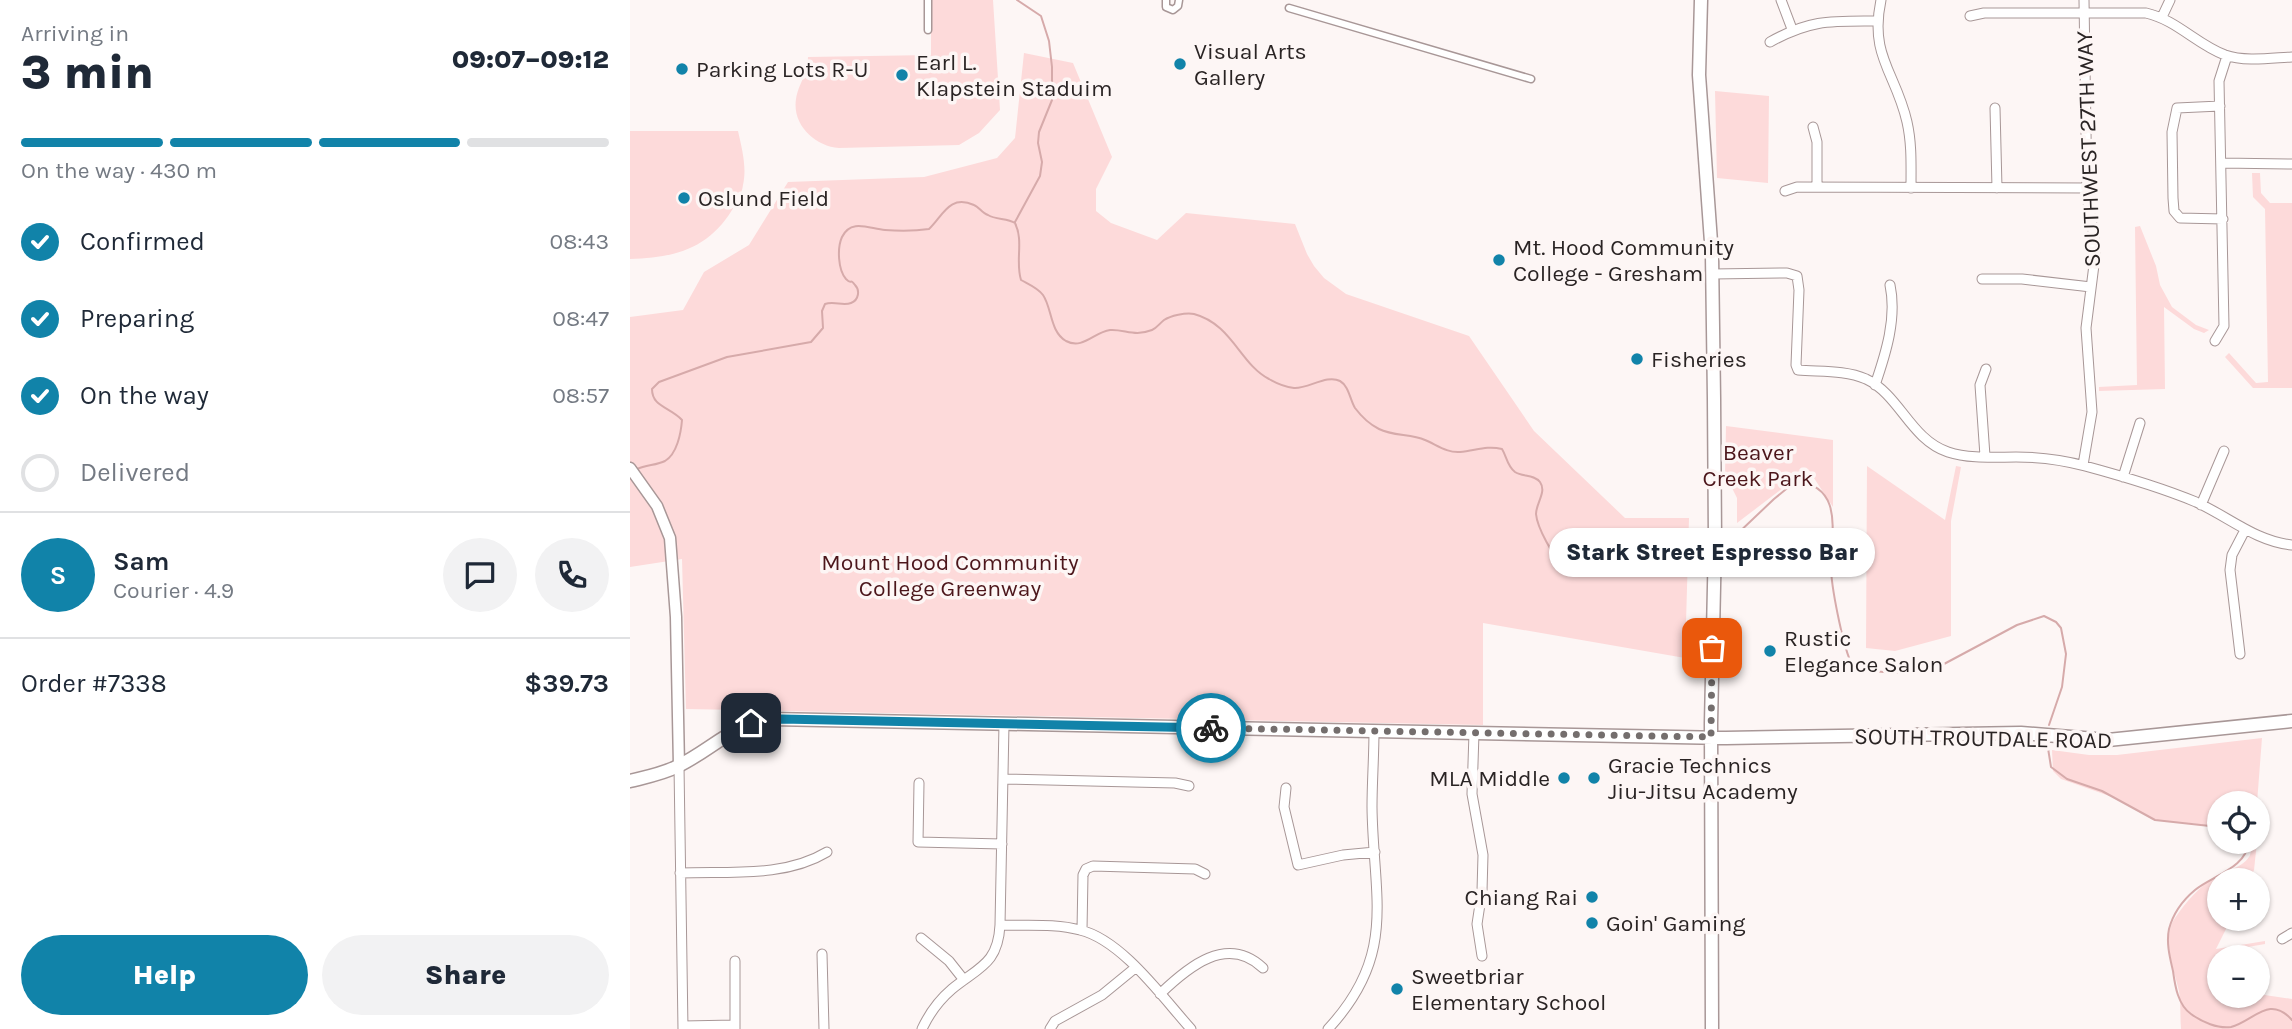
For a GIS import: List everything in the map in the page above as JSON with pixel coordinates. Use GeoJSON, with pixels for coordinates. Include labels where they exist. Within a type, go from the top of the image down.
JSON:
{"type":"FeatureCollection","features":[{"type":"Feature","properties":{"kind":"main road"},"geometry":{"type":"LineString","coordinates":[[1701,0],[1699,75],[1713,274],[1715,541],[1711,737],[1712,1029]]}},
{"type":"Feature","properties":{"kind":"main road","name":"SOUTH TROUTDALE ROAD"},"geometry":{"type":"LineString","coordinates":[[630,781],[657,775],[679,766],[737,728],[765,720],[1711,737],[2005,733],[2120,740],[2292,721]]}},
{"type":"Feature","properties":{"kind":"street"},"geometry":{"type":"LineString","coordinates":[[928,0],[928,30]]}},
{"type":"Feature","properties":{"kind":"street"},"geometry":{"type":"LineString","coordinates":[[1164,0],[1166,7],[1173,10],[1178,6],[1179,0]]}},
{"type":"Feature","properties":{"kind":"street"},"geometry":{"type":"LineString","coordinates":[[1781,0],[1792,29]]}},
{"type":"Feature","properties":{"kind":"street"},"geometry":{"type":"LineString","coordinates":[[1881,0],[1877,21],[1882,58],[1907,121],[1911,146],[1911,188]]}},
{"type":"Feature","properties":{"kind":"street","name":"SOUTHWEST 27TH WAY"},"geometry":{"type":"LineString","coordinates":[[2083,465],[2092,412],[2086,328],[2094,237],[2087,188],[2084,0]]}},
{"type":"Feature","properties":{"kind":"street"},"geometry":{"type":"LineString","coordinates":[[2162,16],[2169,0]]}},
{"type":"Feature","properties":{"kind":"street"},"geometry":{"type":"LineString","coordinates":[[1289,8],[1531,79]]}},
{"type":"Feature","properties":{"kind":"street"},"geometry":{"type":"LineString","coordinates":[[1970,16],[1984,13],[2123,12],[2162,16],[2227,56],[2292,57]]}},
{"type":"Feature","properties":{"kind":"street"},"geometry":{"type":"LineString","coordinates":[[1770,42],[1792,29],[1829,21],[1877,21]]}},
{"type":"Feature","properties":{"kind":"street"},"geometry":{"type":"LineString","coordinates":[[2215,341],[2224,326],[2219,81],[2227,56]]}},
{"type":"Feature","properties":{"kind":"street"},"geometry":{"type":"LineString","coordinates":[[2220,106],[2177,108],[2172,132],[2174,211],[2180,218],[2223,219]]}},
{"type":"Feature","properties":{"kind":"street"},"geometry":{"type":"LineString","coordinates":[[1995,108],[1997,188]]}},
{"type":"Feature","properties":{"kind":"street"},"geometry":{"type":"LineString","coordinates":[[1813,127],[1817,142],[1817,187]]}},
{"type":"Feature","properties":{"kind":"street"},"geometry":{"type":"LineString","coordinates":[[2222,163],[2292,164]]}},
{"type":"Feature","properties":{"kind":"street"},"geometry":{"type":"LineString","coordinates":[[1785,191],[1797,187],[2087,188]]}},
{"type":"Feature","properties":{"kind":"street"},"geometry":{"type":"LineString","coordinates":[[1713,274],[1797,275],[1797,370],[1841,373],[1865,379],[1891,398],[1915,432],[1953,454],[2042,458],[2083,465],[2201,505],[2245,530],[2272,541],[2292,545]]}},
{"type":"Feature","properties":{"kind":"street"},"geometry":{"type":"LineString","coordinates":[[1982,279],[2022,279],[2091,287]]}},
{"type":"Feature","properties":{"kind":"street"},"geometry":{"type":"LineString","coordinates":[[1875,385],[1892,321],[1893,299],[1890,285]]}},
{"type":"Feature","properties":{"kind":"street"},"geometry":{"type":"LineString","coordinates":[[1985,456],[1980,385],[1986,369]]}},
{"type":"Feature","properties":{"kind":"street"},"geometry":{"type":"LineString","coordinates":[[2123,477],[2140,423]]}},
{"type":"Feature","properties":{"kind":"street"},"geometry":{"type":"LineString","coordinates":[[2201,505],[2224,451]]}},
{"type":"Feature","properties":{"kind":"street"},"geometry":{"type":"LineString","coordinates":[[630,467],[657,506],[670,538],[676,617],[683,1028],[735,1027],[735,961]]}},
{"type":"Feature","properties":{"kind":"street"},"geometry":{"type":"LineString","coordinates":[[2240,654],[2230,570],[2232,555],[2245,530]]}},
{"type":"Feature","properties":{"kind":"street"},"geometry":{"type":"LineString","coordinates":[[922,1029],[937,1005],[964,980],[978,972],[998,945],[1004,724]]}},
{"type":"Feature","properties":{"kind":"street"},"geometry":{"type":"LineString","coordinates":[[1328,1029],[1359,987],[1374,948],[1379,906],[1372,807],[1374,732]]}},
{"type":"Feature","properties":{"kind":"street"},"geometry":{"type":"LineString","coordinates":[[1474,733],[1472,794],[1483,855],[1482,891],[1477,924],[1482,956]]}},
{"type":"Feature","properties":{"kind":"street"},"geometry":{"type":"LineString","coordinates":[[1003,779],[1175,783],[1189,786]]}},
{"type":"Feature","properties":{"kind":"street"},"geometry":{"type":"LineString","coordinates":[[919,783],[918,842],[1002,844]]}},
{"type":"Feature","properties":{"kind":"street"},"geometry":{"type":"LineString","coordinates":[[1286,788],[1284,807],[1298,864],[1375,852]]}},
{"type":"Feature","properties":{"kind":"street"},"geometry":{"type":"LineString","coordinates":[[680,873],[781,869],[803,864],[827,852]]}},
{"type":"Feature","properties":{"kind":"street"},"geometry":{"type":"LineString","coordinates":[[1082,930],[1083,875],[1086,869],[1093,866],[1195,869],[1205,874]]}},
{"type":"Feature","properties":{"kind":"street"},"geometry":{"type":"LineString","coordinates":[[1000,925],[1055,926],[1082,930],[1104,940],[1135,968],[1191,1029]]}},
{"type":"Feature","properties":{"kind":"street"},"geometry":{"type":"LineString","coordinates":[[2282,939],[2292,933]]}},
{"type":"Feature","properties":{"kind":"street"},"geometry":{"type":"LineString","coordinates":[[921,938],[949,961],[964,980]]}},
{"type":"Feature","properties":{"kind":"street"},"geometry":{"type":"LineString","coordinates":[[822,954],[824,1029]]}},
{"type":"Feature","properties":{"kind":"street"},"geometry":{"type":"LineString","coordinates":[[1160,994],[1184,971],[1209,958],[1226,954],[1243,955],[1252,958],[1263,968]]}},
{"type":"Feature","properties":{"kind":"street"},"geometry":{"type":"LineString","coordinates":[[1050,1029],[1055,1021],[1102,995],[1135,968]]}},
{"type":"Feature","properties":{"kind":"green space","name":"Earl L. Klapstein Staduim"},"geometry":{"type":"Polygon","coordinates":[[[931,0],[993,0],[1000,110],[979,133],[959,145],[839,148],[822,143],[807,132],[798,117],[796,99],[808,57],[931,55],[931,0]]]}},
{"type":"Feature","properties":{"kind":"green space","name":"Mount Hood Community College Greenway"},"geometry":{"type":"Polygon","coordinates":[[[1024,53],[1073,63],[1112,157],[1096,189],[1096,211],[1111,223],[1157,240],[1186,213],[1295,224],[1314,266],[1324,278],[1346,294],[1469,336],[1534,431],[1625,518],[1689,518],[1685,658],[1483,623],[1483,725],[686,709],[682,559],[630,567],[630,317],[683,310],[704,272],[749,245],[788,182],[924,177],[997,158],[1015,138],[1024,53]]]}},
{"type":"Feature","properties":{"kind":"green space"},"geometry":{"type":"Polygon","coordinates":[[[1715,91],[1769,96],[1768,183],[1717,178],[1715,91]]]}},
{"type":"Feature","properties":{"kind":"green space","name":"Oslund Field"},"geometry":{"type":"Polygon","coordinates":[[[630,131],[738,131],[744,165],[742,192],[723,223],[701,242],[675,253],[630,259],[630,131]]]}},
{"type":"Feature","properties":{"kind":"green space"},"geometry":{"type":"Polygon","coordinates":[[[2252,173],[2260,173],[2261,193],[2270,203],[2292,203],[2292,388],[2253,388],[2225,357],[2229,353],[2256,383],[2268,382],[2265,209],[2253,197],[2252,173]]]}},
{"type":"Feature","properties":{"kind":"green space"},"geometry":{"type":"Polygon","coordinates":[[[2140,226],[2156,266],[2160,285],[2172,307],[2196,325],[2209,330],[2204,333],[2194,329],[2164,307],[2165,389],[2099,391],[2099,387],[2137,385],[2135,227],[2140,226]]]}},
{"type":"Feature","properties":{"kind":"green space","name":"Beaver Creek Park"},"geometry":{"type":"Polygon","coordinates":[[[1726,426],[1833,440],[1833,507],[1808,469],[1737,523],[1737,498],[1725,474],[1726,426]]]}},
{"type":"Feature","properties":{"kind":"green space"},"geometry":{"type":"Polygon","coordinates":[[[1867,466],[1945,520],[1956,466],[1961,467],[1951,521],[1951,636],[1895,651],[1866,648],[1867,466]]]}},
{"type":"Feature","properties":{"kind":"green space"},"geometry":{"type":"Polygon","coordinates":[[[2262,738],[2258,791],[2207,791],[2207,826],[2153,820],[2118,799],[2061,779],[2053,771],[2052,750],[2089,755],[2117,755],[2262,738]]]}},
{"type":"Feature","properties":{"kind":"green space"},"geometry":{"type":"Polygon","coordinates":[[[2250,854],[2256,854],[2254,868],[2234,868],[2246,861],[2250,854]]]}},
{"type":"Feature","properties":{"kind":"green space"},"geometry":{"type":"Polygon","coordinates":[[[2207,883],[2207,931],[2225,931],[2218,945],[2207,945],[2207,1008],[2270,1008],[2270,996],[2292,999],[2292,1029],[2181,1029],[2179,991],[2172,964],[2169,935],[2175,918],[2207,883]]]}},
{"type":"Feature","properties":{"kind":"green space"},"geometry":{"type":"Polygon","coordinates":[[[2265,941],[2265,944],[2259,945],[2240,945],[2265,941]]]}},
{"type":"Feature","properties":{"kind":"waterway"},"geometry":{"type":"LineString","coordinates":[[1015,222],[1040,176],[1042,162],[1039,132],[1052,100],[1049,41],[1041,16],[1017,0]]}},
{"type":"Feature","properties":{"kind":"waterway"},"geometry":{"type":"LineString","coordinates":[[637,469],[669,458],[679,437],[682,420],[658,403],[653,395],[652,389],[659,382],[727,357],[811,342],[823,328],[822,311],[825,304],[848,304],[854,302],[857,297],[857,287],[846,279],[840,265],[839,247],[846,231],[856,226],[890,230],[929,229],[952,204],[965,202],[991,217],[1015,223],[1019,237],[1021,280],[1043,295],[1054,326],[1066,341],[1083,342],[1110,330],[1146,332],[1170,317],[1194,314],[1218,326],[1250,364],[1275,382],[1294,388],[1329,379],[1340,381],[1357,411],[1379,429],[1420,438],[1451,451],[1502,449],[1512,470],[1540,482],[1542,494],[1536,510],[1537,519],[1551,549],[1560,562],[1567,566],[1581,567],[1594,543],[1606,548],[1610,558],[1621,569],[1635,573],[1673,556],[1689,553]]}},
{"type":"Feature","properties":{"kind":"waterway"},"geometry":{"type":"LineString","coordinates":[[1734,537],[1796,481],[1812,485],[1822,493],[1829,503],[1832,515],[1831,570],[1836,606],[1847,651],[1855,669],[1893,673],[1930,669],[2017,625],[2044,616],[2056,622],[2061,628],[2066,654],[2062,687],[2049,725]]}},
{"type":"Feature","properties":{"kind":"waterway"},"geometry":{"type":"LineString","coordinates":[[2047,742],[2051,767],[2067,779],[2102,791],[2155,820],[2207,826]]}},
{"type":"Feature","properties":{"kind":"waterway"},"geometry":{"type":"LineString","coordinates":[[2244,854],[2228,870],[2195,890],[2173,918],[2168,945],[2176,989],[2180,1000],[2191,1014],[2216,1026],[2231,1027],[2269,1009],[2276,1009],[2292,1020]]}},
{"type":"Feature","properties":{"kind":"way so far"},"geometry":{"type":"LineString","coordinates":[[1211,728],[1711,737],[1712,648]]}},
{"type":"Feature","properties":{"kind":"place","name":"Visual Arts Gallery"},"geometry":{"type":"Point","coordinates":[1180,64]}},
{"type":"Feature","properties":{"kind":"place","name":"Parking Lots R-U"},"geometry":{"type":"Point","coordinates":[682,69]}},
{"type":"Feature","properties":{"kind":"place","name":"Earl L. Klapstein Staduim"},"geometry":{"type":"Point","coordinates":[902,75]}},
{"type":"Feature","properties":{"kind":"place","name":"Oslund Field"},"geometry":{"type":"Point","coordinates":[684,198]}},
{"type":"Feature","properties":{"kind":"place","name":"Mt. Hood Community College - Gresham"},"geometry":{"type":"Point","coordinates":[1499,260]}},
{"type":"Feature","properties":{"kind":"place","name":"Fisheries"},"geometry":{"type":"Point","coordinates":[1637,359]}},
{"type":"Feature","properties":{"kind":"place","name":"Stark Street Espresso Bar"},"geometry":{"type":"Point","coordinates":[1712,648]}},
{"type":"Feature","properties":{"kind":"place","name":"Rustic Elegance Salon"},"geometry":{"type":"Point","coordinates":[1770,651]}},
{"type":"Feature","properties":{"kind":"place","name":"MLA Middle"},"geometry":{"type":"Point","coordinates":[1564,778]}},
{"type":"Feature","properties":{"kind":"place","name":"Gracie Technics Jiu-Jitsu Academy"},"geometry":{"type":"Point","coordinates":[1594,778]}},
{"type":"Feature","properties":{"kind":"place","name":"Chiang Rai"},"geometry":{"type":"Point","coordinates":[1592,897]}},
{"type":"Feature","properties":{"kind":"place","name":"Goin' Gaming"},"geometry":{"type":"Point","coordinates":[1592,923]}},
{"type":"Feature","properties":{"kind":"place","name":"Sweetbriar Elementary School"},"geometry":{"type":"Point","coordinates":[1397,989]}},
{"type":"Feature","properties":{"kind":"route"},"geometry":{"type":"LineString","coordinates":[[751,723],[782,719],[1211,728]]}}]}
